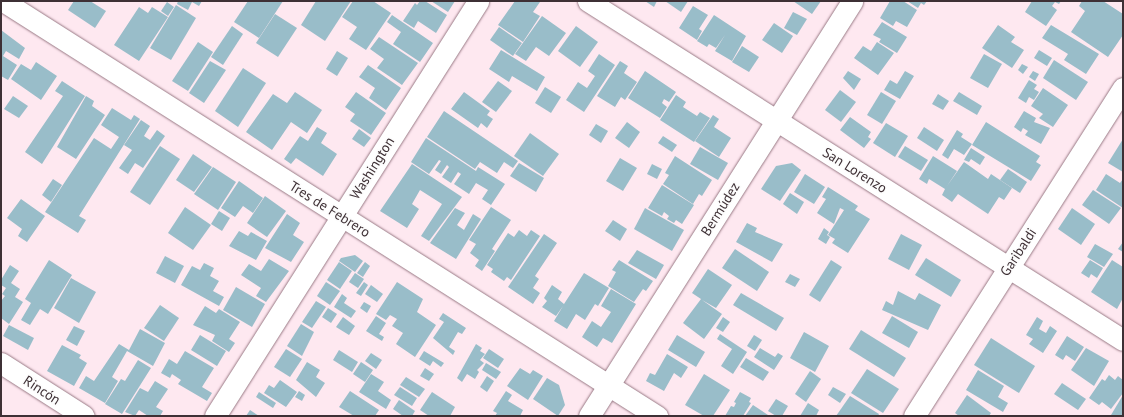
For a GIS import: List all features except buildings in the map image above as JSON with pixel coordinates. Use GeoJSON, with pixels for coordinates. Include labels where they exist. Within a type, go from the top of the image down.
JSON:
{"type":"FeatureCollection","features":[{"type":"Feature","properties":{"kind":"street","name":"Tres de Febrero"},"geometry":{"type":"LineString","coordinates":[[3,1],[657,416]]}},
{"type":"Feature","properties":{"kind":"street","name":"Washington"},"geometry":{"type":"LineString","coordinates":[[215,416],[478,1]]}},
{"type":"Feature","properties":{"kind":"street","name":"San Lorenzo"},"geometry":{"type":"LineString","coordinates":[[588,1],[1123,340]]}},
{"type":"Feature","properties":{"kind":"street","name":"Bermúdez"},"geometry":{"type":"LineString","coordinates":[[589,416],[852,1]]}},
{"type":"Feature","properties":{"kind":"street","name":"Garibaldi"},"geometry":{"type":"LineString","coordinates":[[914,416],[1123,88]]}},
{"type":"Feature","properties":{"kind":"street","name":"Rincón"},"geometry":{"type":"LineString","coordinates":[[1,363],[84,416]]}}]}
